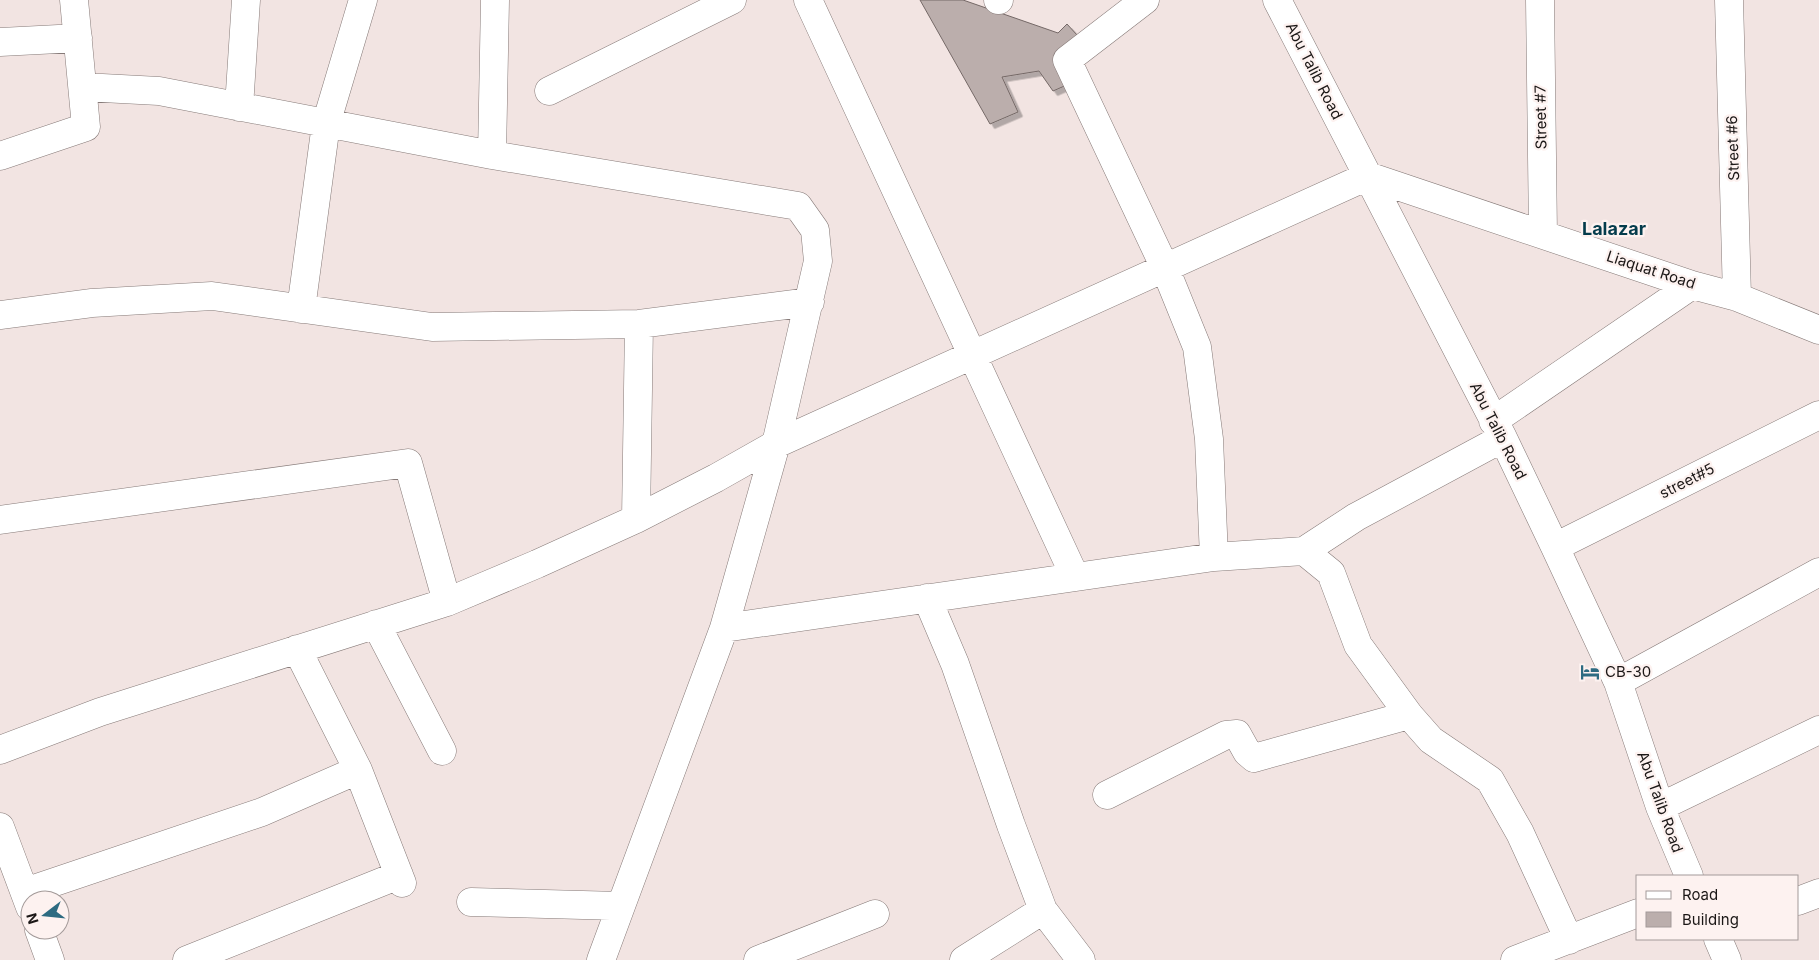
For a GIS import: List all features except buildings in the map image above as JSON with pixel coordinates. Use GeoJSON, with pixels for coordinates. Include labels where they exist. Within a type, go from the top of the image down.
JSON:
{"type":"FeatureCollection","features":[{"type":"Feature","properties":{"kind":"street"},"geometry":{"type":"LineString","coordinates":[[0,156],[86,127],[74,0]]}},
{"type":"Feature","properties":{"kind":"street"},"geometry":{"type":"LineString","coordinates":[[239,106],[246,0]]}},
{"type":"Feature","properties":{"kind":"street"},"geometry":{"type":"LineString","coordinates":[[301,309],[326,124],[363,0]]}},
{"type":"Feature","properties":{"kind":"street"},"geometry":{"type":"LineString","coordinates":[[492,155],[495,0]]}},
{"type":"Feature","properties":{"kind":"street"},"geometry":{"type":"LineString","coordinates":[[550,91],[732,0]]}},
{"type":"Feature","properties":{"kind":"street"},"geometry":{"type":"LineString","coordinates":[[808,0],[1075,577]]}},
{"type":"Feature","properties":{"kind":"street"},"geometry":{"type":"LineString","coordinates":[[1145,0],[1067,60],[1166,268],[1197,347],[1209,440],[1214,557]]}},
{"type":"Feature","properties":{"kind":"street","name":"Abu Talib Road"},"geometry":{"type":"LineString","coordinates":[[1277,0],[1498,429],[1618,682],[1660,807],[1689,875]]}},
{"type":"Feature","properties":{"kind":"street","name":"Street #7"},"geometry":{"type":"LineString","coordinates":[[1540,0],[1543,234]]}},
{"type":"Feature","properties":{"kind":"street","name":"Street #6"},"geometry":{"type":"LineString","coordinates":[[1729,0],[1737,297]]}},
{"type":"Feature","properties":{"kind":"street"},"geometry":{"type":"LineString","coordinates":[[0,42],[78,38]]}},
{"type":"Feature","properties":{"kind":"street"},"geometry":{"type":"LineString","coordinates":[[83,87],[159,91],[492,155],[798,206],[815,230],[818,261],[810,302],[776,444],[724,628],[601,960]]}},
{"type":"Feature","properties":{"kind":"street"},"geometry":{"type":"LineString","coordinates":[[0,750],[100,712],[446,602],[537,564],[636,519],[716,478],[776,444],[973,357],[1368,176]]}},
{"type":"Feature","properties":{"kind":"street","name":"Liaquat Road"},"geometry":{"type":"LineString","coordinates":[[1368,176],[1692,284],[1737,297],[1819,330]]}},
{"type":"Feature","properties":{"kind":"street"},"geometry":{"type":"LineString","coordinates":[[724,628],[1214,557],[1304,552],[1356,517],[1498,429],[1692,284]]}},
{"type":"Feature","properties":{"kind":"street"},"geometry":{"type":"LineString","coordinates":[[0,315],[92,303],[212,296],[432,327],[639,324],[810,302]]}},
{"type":"Feature","properties":{"kind":"street"},"geometry":{"type":"LineString","coordinates":[[636,519],[639,324]]}},
{"type":"Feature","properties":{"kind":"street","name":"street#5"},"geometry":{"type":"LineString","coordinates":[[1554,547],[1819,416]]}},
{"type":"Feature","properties":{"kind":"street"},"geometry":{"type":"LineString","coordinates":[[0,520],[408,463],[446,602]]}},
{"type":"Feature","properties":{"kind":"street"},"geometry":{"type":"LineString","coordinates":[[1304,552],[1331,573],[1358,645],[1409,715],[1431,740],[1490,780],[1520,832],[1570,940]]}},
{"type":"Feature","properties":{"kind":"street"},"geometry":{"type":"LineString","coordinates":[[1618,682],[1819,572]]}},
{"type":"Feature","properties":{"kind":"street"},"geometry":{"type":"LineString","coordinates":[[927,598],[955,664],[1011,825],[1043,910],[1081,960]]}},
{"type":"Feature","properties":{"kind":"street"},"geometry":{"type":"LineString","coordinates":[[376,624],[442,750]]}},
{"type":"Feature","properties":{"kind":"street"},"geometry":{"type":"LineString","coordinates":[[187,960],[400,879],[358,770],[297,649]]}},
{"type":"Feature","properties":{"kind":"street"},"geometry":{"type":"LineString","coordinates":[[1107,796],[1226,735],[1237,734],[1246,752],[1254,758],[1409,715]]}},
{"type":"Feature","properties":{"kind":"street"},"geometry":{"type":"LineString","coordinates":[[1660,807],[1819,730]]}},
{"type":"Feature","properties":{"kind":"street"},"geometry":{"type":"LineString","coordinates":[[51,890],[262,812],[358,770]]}},
{"type":"Feature","properties":{"kind":"street"},"geometry":{"type":"LineString","coordinates":[[0,827],[24,890]]}},
{"type":"Feature","properties":{"kind":"street"},"geometry":{"type":"LineString","coordinates":[[1799,901],[1819,893]]}},
{"type":"Feature","properties":{"kind":"street"},"geometry":{"type":"LineString","coordinates":[[471,902],[620,906]]}},
{"type":"Feature","properties":{"kind":"street"},"geometry":{"type":"LineString","coordinates":[[964,960],[1043,910]]}},
{"type":"Feature","properties":{"kind":"street"},"geometry":{"type":"LineString","coordinates":[[758,960],[875,914]]}},
{"type":"Feature","properties":{"kind":"street"},"geometry":{"type":"LineString","coordinates":[[1515,960],[1636,915]]}},
{"type":"Feature","properties":{"kind":"street"},"geometry":{"type":"LineString","coordinates":[[42,940],[50,960]]}},
{"type":"Feature","properties":{"kind":"street"},"geometry":{"type":"LineString","coordinates":[[1718,940],[1727,960]]}},
{"type":"Feature","properties":{"kind":"place","name":"CB-30"},"geometry":{"type":"Point","coordinates":[1590,672]}},
{"type":"Feature","properties":{"kind":"district","name":"Lalazar"},"geometry":{"type":"Point","coordinates":[1614,229]}}]}
